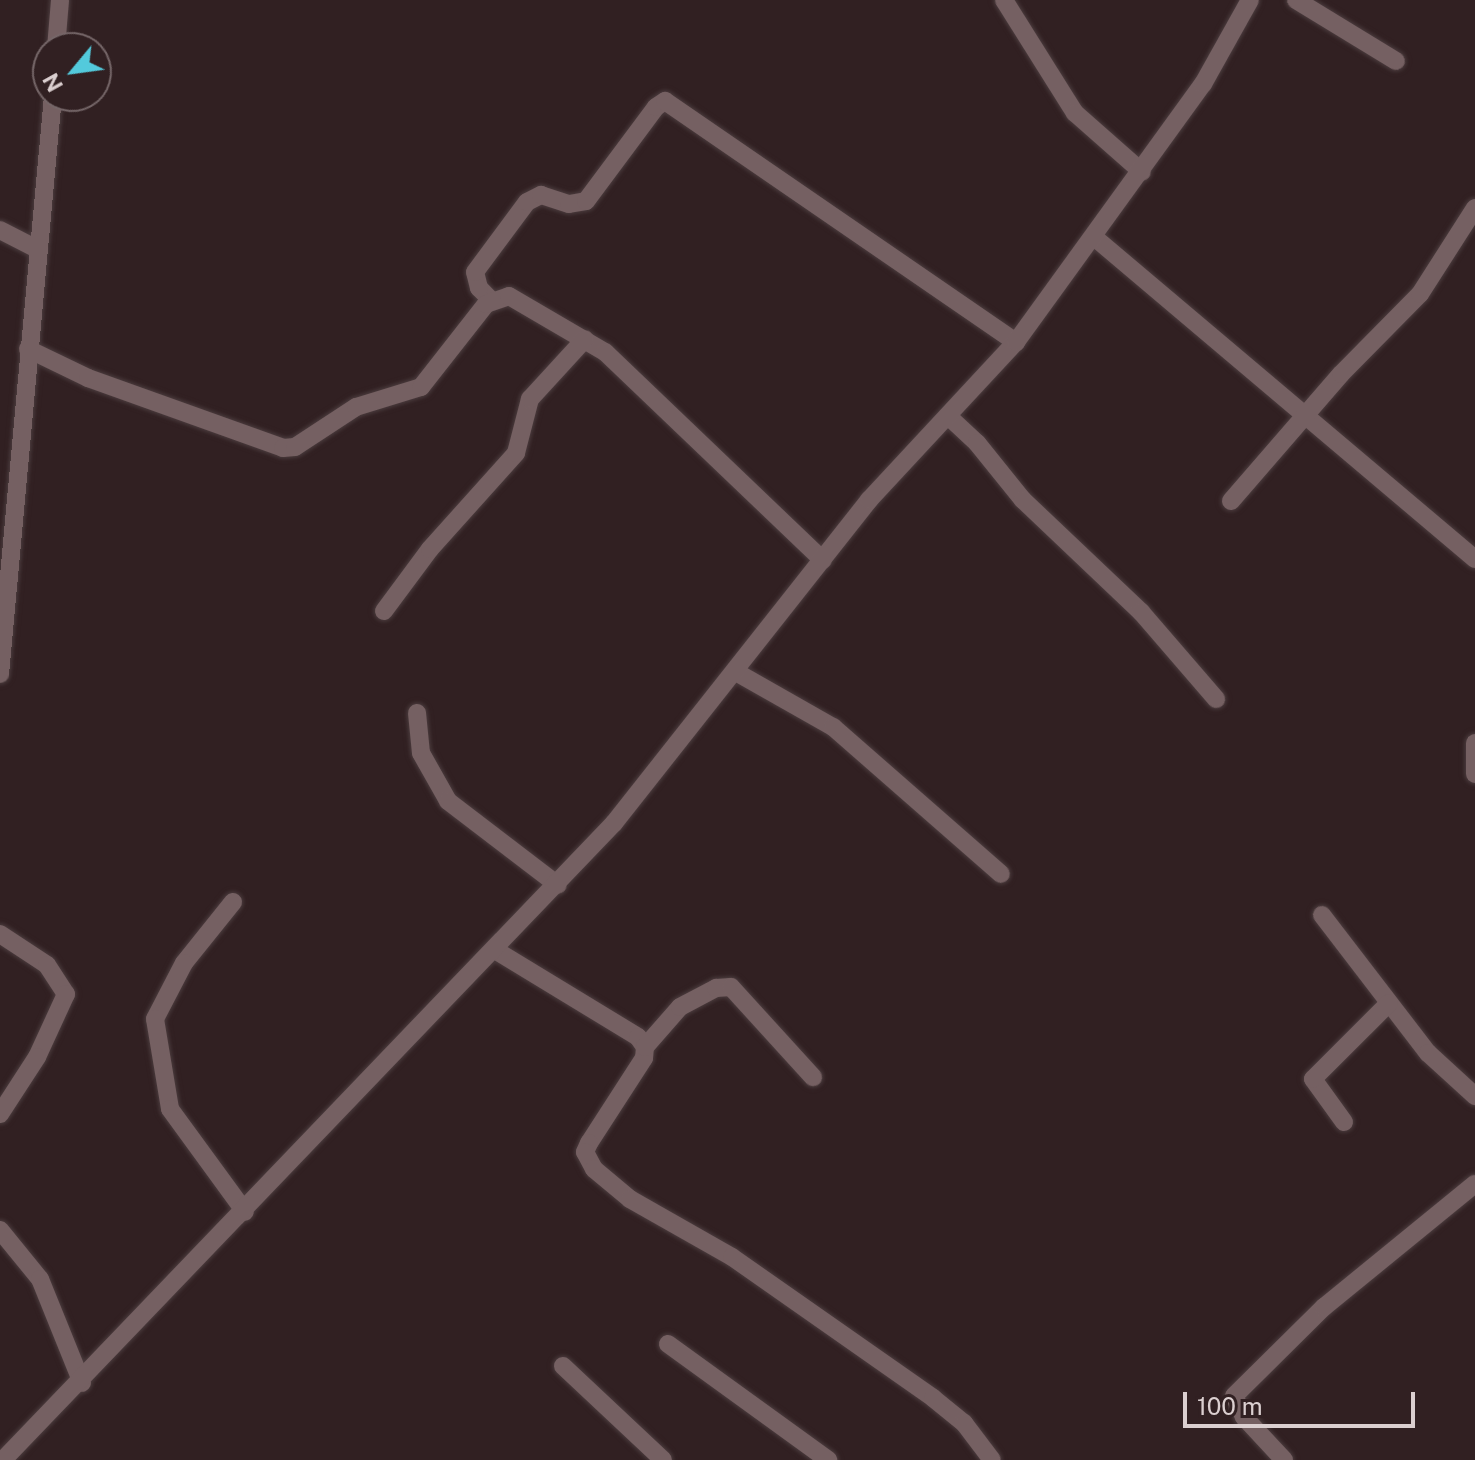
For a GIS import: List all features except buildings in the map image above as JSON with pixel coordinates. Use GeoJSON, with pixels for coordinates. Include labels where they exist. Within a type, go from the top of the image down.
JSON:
{"type":"FeatureCollection","features":[{"type":"Feature","properties":{"kind":"street"},"geometry":{"type":"LineString","coordinates":[[57,32],[60,0]]}},
{"type":"Feature","properties":{"kind":"street"},"geometry":{"type":"LineString","coordinates":[[1004,0],[1075,113],[1142,172]]}},
{"type":"Feature","properties":{"kind":"street"},"geometry":{"type":"LineString","coordinates":[[3,1460],[82,1383],[558,885],[736,672],[890,476],[1016,342],[1203,84],[1250,0]]}},
{"type":"Feature","properties":{"kind":"street"},"geometry":{"type":"LineString","coordinates":[[1296,0],[1396,61]]}},
{"type":"Feature","properties":{"kind":"street"},"geometry":{"type":"LineString","coordinates":[[491,300],[479,288],[475,272],[527,202],[541,195],[569,204],[586,201],[656,107],[665,101],[1016,342]]}},
{"type":"Feature","properties":{"kind":"street"},"geometry":{"type":"LineString","coordinates":[[0,674],[8,528],[51,112]]}},
{"type":"Feature","properties":{"kind":"street"},"geometry":{"type":"LineString","coordinates":[[1231,501],[1306,413],[1420,294],[1475,208]]}},
{"type":"Feature","properties":{"kind":"street"},"geometry":{"type":"LineString","coordinates":[[0,230],[37,249]]}},
{"type":"Feature","properties":{"kind":"street"},"geometry":{"type":"LineString","coordinates":[[1094,237],[1306,413],[1475,559]]}},
{"type":"Feature","properties":{"kind":"street"},"geometry":{"type":"LineString","coordinates":[[28,349],[88,378],[283,448],[295,447],[356,407],[421,387],[491,300],[509,296],[585,339],[721,458],[823,560]]}},
{"type":"Feature","properties":{"kind":"street"},"geometry":{"type":"LineString","coordinates":[[384,611],[430,549],[516,453],[530,399],[585,339]]}},
{"type":"Feature","properties":{"kind":"street"},"geometry":{"type":"LineString","coordinates":[[948,416],[977,443],[1023,500],[1141,612],[1216,699]]}},
{"type":"Feature","properties":{"kind":"street"},"geometry":{"type":"LineString","coordinates":[[736,672],[833,727],[1001,874]]}},
{"type":"Feature","properties":{"kind":"street"},"geometry":{"type":"LineString","coordinates":[[417,713],[421,753],[448,801],[558,885]]}},
{"type":"Feature","properties":{"kind":"street"},"geometry":{"type":"LineString","coordinates":[[1475,743],[1475,774]]}},
{"type":"Feature","properties":{"kind":"street"},"geometry":{"type":"LineString","coordinates":[[233,902],[184,963],[155,1019],[170,1109],[245,1212]]}},
{"type":"Feature","properties":{"kind":"street"},"geometry":{"type":"LineString","coordinates":[[1322,915],[1428,1053],[1475,1096]]}},
{"type":"Feature","properties":{"kind":"street"},"geometry":{"type":"LineString","coordinates":[[0,934],[47,965],[66,994],[37,1057],[0,1114]]}},
{"type":"Feature","properties":{"kind":"street"},"geometry":{"type":"LineString","coordinates":[[495,950],[638,1037],[645,1047]]}},
{"type":"Feature","properties":{"kind":"street"},"geometry":{"type":"LineString","coordinates":[[813,1077],[731,987],[716,988],[680,1007],[645,1047],[644,1058],[585,1152],[594,1169],[630,1199],[732,1257],[933,1398],[964,1423],[992,1460]]}},
{"type":"Feature","properties":{"kind":"street"},"geometry":{"type":"LineString","coordinates":[[1344,1122],[1313,1079],[1389,1003]]}},
{"type":"Feature","properties":{"kind":"street"},"geometry":{"type":"LineString","coordinates":[[1284,1460],[1244,1417],[1234,1396],[1324,1307],[1475,1184]]}},
{"type":"Feature","properties":{"kind":"street"},"geometry":{"type":"LineString","coordinates":[[0,1230],[40,1279],[82,1383]]}},
{"type":"Feature","properties":{"kind":"street"},"geometry":{"type":"LineString","coordinates":[[668,1344],[828,1460]]}},
{"type":"Feature","properties":{"kind":"street"},"geometry":{"type":"LineString","coordinates":[[563,1366],[663,1460]]}}]}
